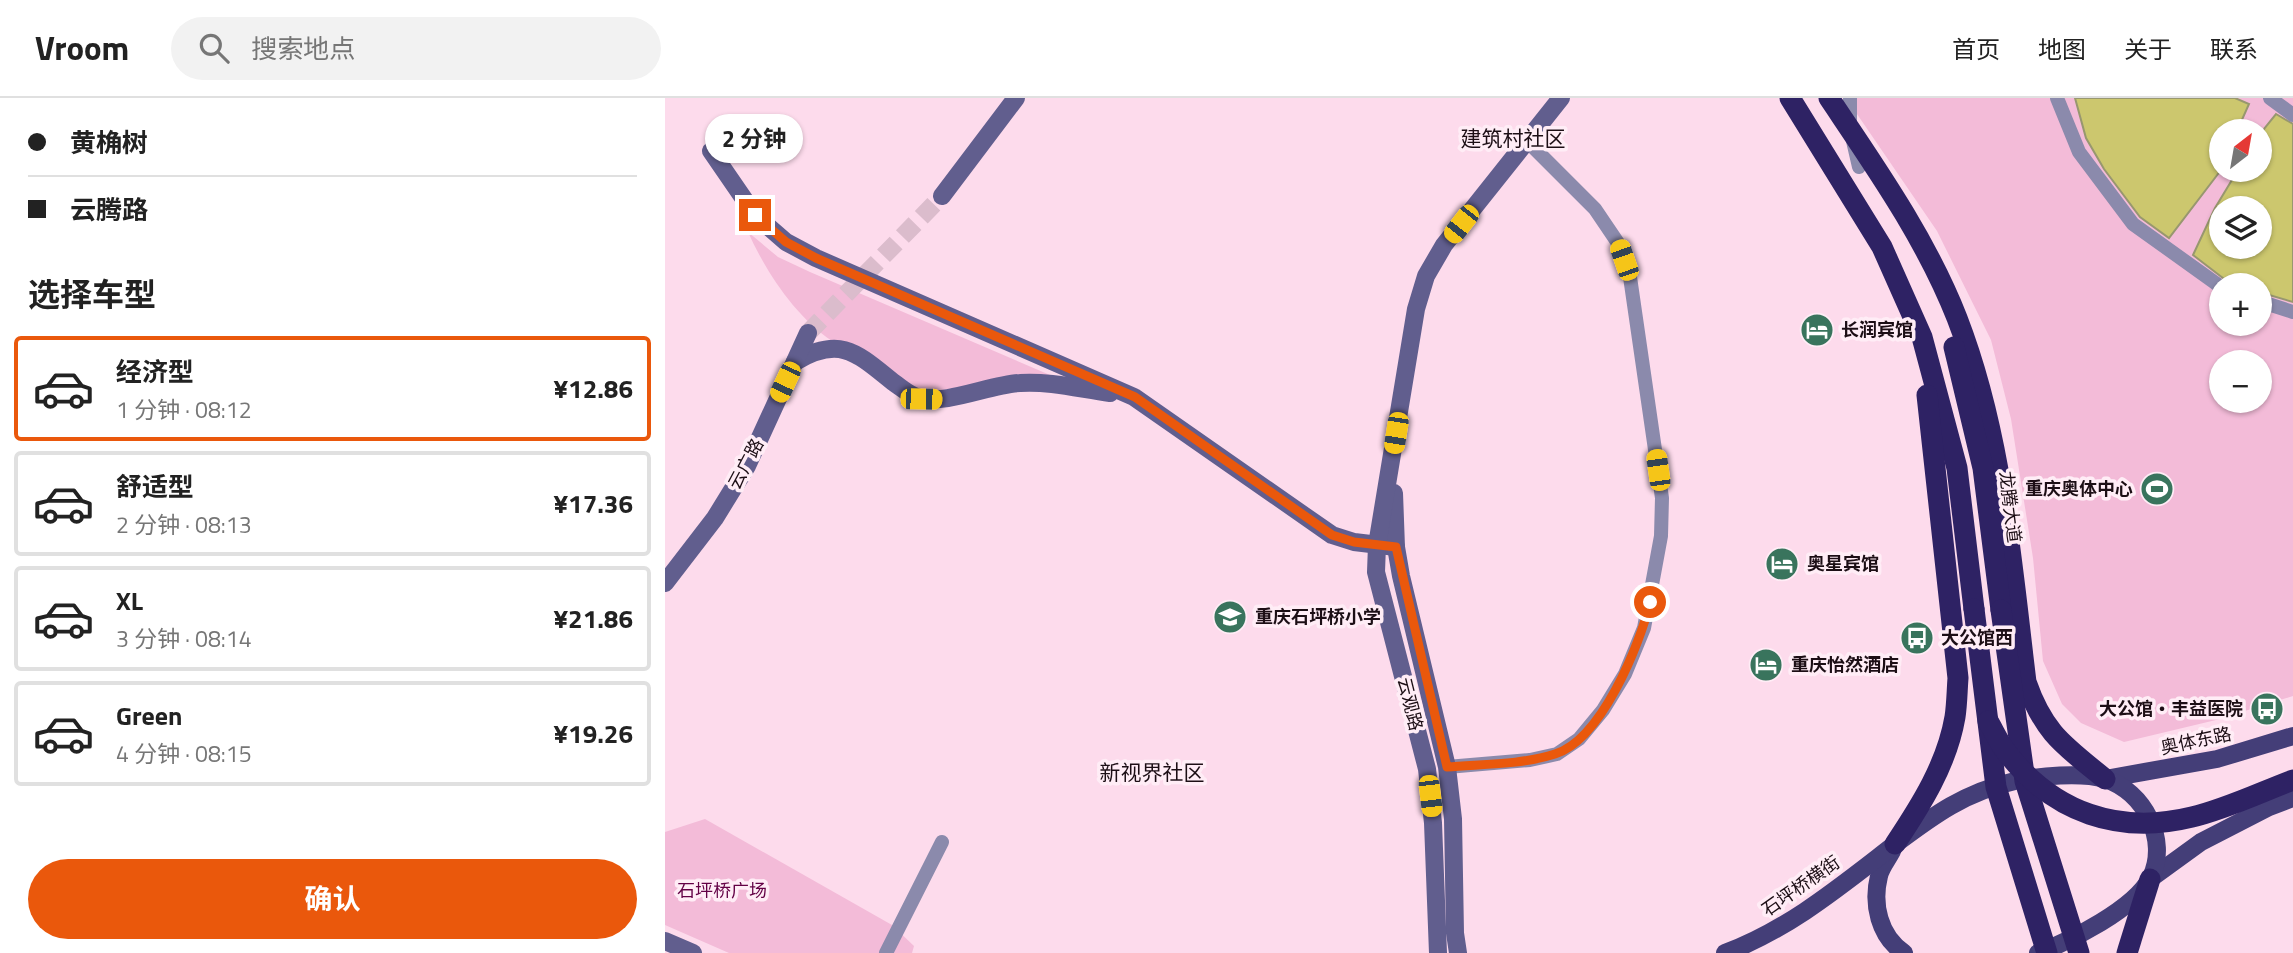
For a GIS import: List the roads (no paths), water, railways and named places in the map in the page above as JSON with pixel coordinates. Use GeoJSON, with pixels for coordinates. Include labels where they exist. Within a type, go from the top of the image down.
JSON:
{"type":"FeatureCollection","features":[{"type":"Feature","properties":{"kind":"highway"},"geometry":{"type":"LineString","coordinates":[[1790,98],[1882,247],[1922,337],[1957,468],[1996,787],[2047,953]]}},
{"type":"Feature","properties":{"kind":"highway","name":"龙腾大道"},"geometry":{"type":"LineString","coordinates":[[1815,98],[1903,237],[1949,326],[1983,468],[2025,780],[2079,953]]}},
{"type":"Feature","properties":{"kind":"highway"},"geometry":{"type":"LineString","coordinates":[[1829,98],[1914,229],[1956,317],[1979,382],[2004,498],[2026,682],[2035,706],[2047,728],[2105,779]]}},
{"type":"Feature","properties":{"kind":"highway"},"geometry":{"type":"LineString","coordinates":[[1895,844],[1924,800],[1947,749],[1955,716],[1958,678],[1922,337]]}},
{"type":"Feature","properties":{"kind":"highway"},"geometry":{"type":"LineString","coordinates":[[1988,721],[2007,753],[2047,794],[2082,812],[2116,823],[2151,823],[2193,817],[2293,780]]}},
{"type":"Feature","properties":{"kind":"highway"},"geometry":{"type":"LineString","coordinates":[[2127,953],[2150,878]]}},
{"type":"Feature","properties":{"kind":"main road","name":"奥体东路"},"geometry":{"type":"LineString","coordinates":[[1895,844],[1951,804],[2015,781],[2076,776],[2105,779],[2217,759],[2293,736]]}},
{"type":"Feature","properties":{"kind":"main road"},"geometry":{"type":"LineString","coordinates":[[2105,779],[2128,792],[2146,812],[2156,835],[2159,853],[2150,878]]}},
{"type":"Feature","properties":{"kind":"main road"},"geometry":{"type":"LineString","coordinates":[[2038,953],[2110,915],[2132,899],[2150,878],[2201,842],[2269,807],[2293,798]]}},
{"type":"Feature","properties":{"kind":"main road"},"geometry":{"type":"LineString","coordinates":[[1895,844],[1879,874],[1875,902],[1882,927],[1904,953]]}},
{"type":"Feature","properties":{"kind":"main road","name":"石坪桥横街"},"geometry":{"type":"LineString","coordinates":[[1725,953],[1768,934],[1797,917],[1895,844]]}},
{"type":"Feature","properties":{"kind":"street"},"geometry":{"type":"LineString","coordinates":[[942,196],[1016,98]]}},
{"type":"Feature","properties":{"kind":"street","name":"云观路"},"geometry":{"type":"LineString","coordinates":[[1438,953],[1433,823],[1427,769],[1376,572],[1377,545],[1416,309],[1426,276],[1444,245],[1561,98]]}},
{"type":"Feature","properties":{"kind":"street"},"geometry":{"type":"LineString","coordinates":[[1850,98],[1850,128],[1859,167]]}},
{"type":"Feature","properties":{"kind":"street"},"geometry":{"type":"LineString","coordinates":[[2057,98],[2080,152],[2133,224],[2209,278]]}},
{"type":"Feature","properties":{"kind":"street"},"geometry":{"type":"LineString","coordinates":[[2270,98],[2293,115]]}},
{"type":"Feature","properties":{"kind":"street"},"geometry":{"type":"LineString","coordinates":[[1447,767],[1530,760],[1557,754],[1579,739],[1603,710],[1625,674],[1644,628],[1661,536],[1662,498],[1630,277],[1618,243],[1595,209],[1527,141]]}},
{"type":"Feature","properties":{"kind":"street"},"geometry":{"type":"LineString","coordinates":[[711,151],[755,215],[786,242],[816,258],[1135,397],[1332,535],[1354,542],[1396,547]]}},
{"type":"Feature","properties":{"kind":"street"},"geometry":{"type":"LineString","coordinates":[[2272,305],[2293,312]]}},
{"type":"Feature","properties":{"kind":"street","name":"云广路"},"geometry":{"type":"LineString","coordinates":[[665,583],[715,518],[747,466],[808,333]]}},
{"type":"Feature","properties":{"kind":"street"},"geometry":{"type":"LineString","coordinates":[[795,362],[814,350],[831,348],[852,352],[908,393],[921,399],[936,399],[1019,383],[1135,397]]}},
{"type":"Feature","properties":{"kind":"street","name":"云观路"},"geometry":{"type":"LineString","coordinates":[[1392,458],[1396,547],[1447,767],[1453,819],[1455,933],[1458,953]]}},
{"type":"Feature","properties":{"kind":"street"},"geometry":{"type":"LineString","coordinates":[[886,953],[942,842]]}},
{"type":"Feature","properties":{"kind":"street"},"geometry":{"type":"LineString","coordinates":[[665,941],[693,953]]}},
{"type":"Feature","properties":{"kind":"tunnel"},"geometry":{"type":"LineString","coordinates":[[808,333],[942,196]]}},
{"type":"Feature","properties":{"kind":"place","name":"长润宾馆"},"geometry":{"type":"Point","coordinates":[1817,330]}},
{"type":"Feature","properties":{"kind":"place","name":"重庆奥体中心"},"geometry":{"type":"Point","coordinates":[2157,489]}},
{"type":"Feature","properties":{"kind":"place","name":"奥星宾馆"},"geometry":{"type":"Point","coordinates":[1782,564]}},
{"type":"Feature","properties":{"kind":"place","name":"重庆石坪桥小学"},"geometry":{"type":"Point","coordinates":[1230,617]}},
{"type":"Feature","properties":{"kind":"place","name":"大公馆西"},"geometry":{"type":"Point","coordinates":[1917,638]}},
{"type":"Feature","properties":{"kind":"place","name":"重庆怡然酒店"},"geometry":{"type":"Point","coordinates":[1766,665]}},
{"type":"Feature","properties":{"kind":"place","name":"大公馆‧丰益医院"},"geometry":{"type":"Point","coordinates":[2267,709]}},
{"type":"Feature","properties":{"kind":"district","name":"建筑村社区"},"geometry":{"type":"Point","coordinates":[1513,139]}},
{"type":"Feature","properties":{"kind":"district","name":"新视界社区"},"geometry":{"type":"Point","coordinates":[1152,773]}},
{"type":"Feature","properties":{"kind":"park label","name":"石坪桥广场"},"geometry":{"type":"Point","coordinates":[722,891]}}]}
